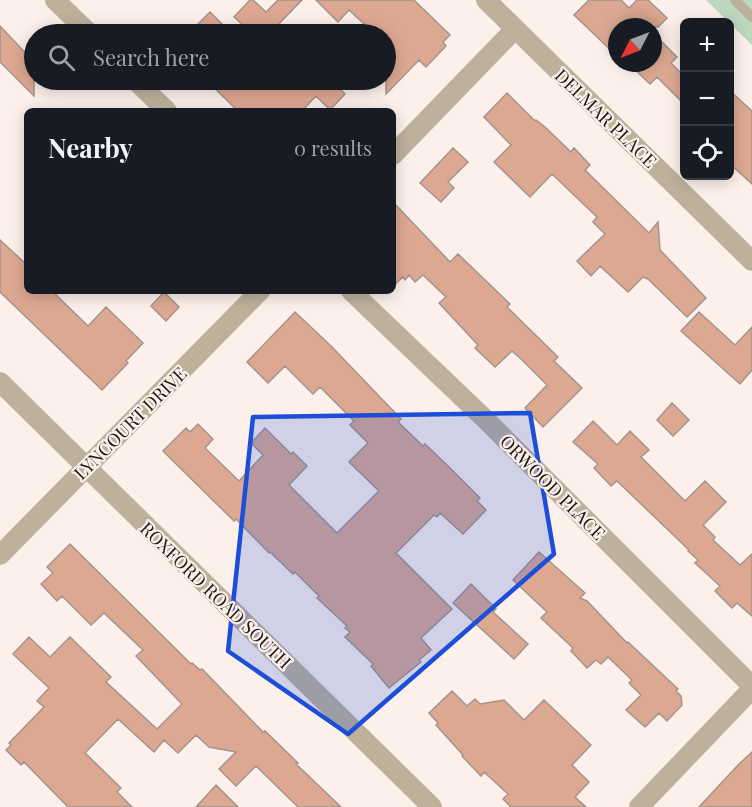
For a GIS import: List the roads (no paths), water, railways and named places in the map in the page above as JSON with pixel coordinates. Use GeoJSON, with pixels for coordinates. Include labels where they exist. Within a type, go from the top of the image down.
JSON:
{"type":"FeatureCollection","features":[{"type":"Feature","properties":{"kind":"street"},"geometry":{"type":"LineString","coordinates":[[55,0],[80,24]]}},
{"type":"Feature","properties":{"kind":"street","name":"DELMAR PLACE"},"geometry":{"type":"LineString","coordinates":[[486,0],[752,261]]}},
{"type":"Feature","properties":{"kind":"street"},"geometry":{"type":"LineString","coordinates":[[396,152],[515,29]]}},
{"type":"Feature","properties":{"kind":"street"},"geometry":{"type":"LineString","coordinates":[[145,90],[164,108]]}},
{"type":"Feature","properties":{"kind":"street","name":"LYNCOURT DRIVE"},"geometry":{"type":"LineString","coordinates":[[0,555],[257,294]]}},
{"type":"Feature","properties":{"kind":"street","name":"ORWOOD PLACE"},"geometry":{"type":"LineString","coordinates":[[354,294],[485,419],[752,687]]}},
{"type":"Feature","properties":{"kind":"street","name":"ROXFORD ROAD SOUTH"},"geometry":{"type":"LineString","coordinates":[[0,382],[432,807]]}},
{"type":"Feature","properties":{"kind":"street"},"geometry":{"type":"LineString","coordinates":[[639,807],[752,687]]}},
{"type":"Feature","properties":{"kind":"lane"},"geometry":{"type":"LineString","coordinates":[[735,0],[752,17]]}}]}
